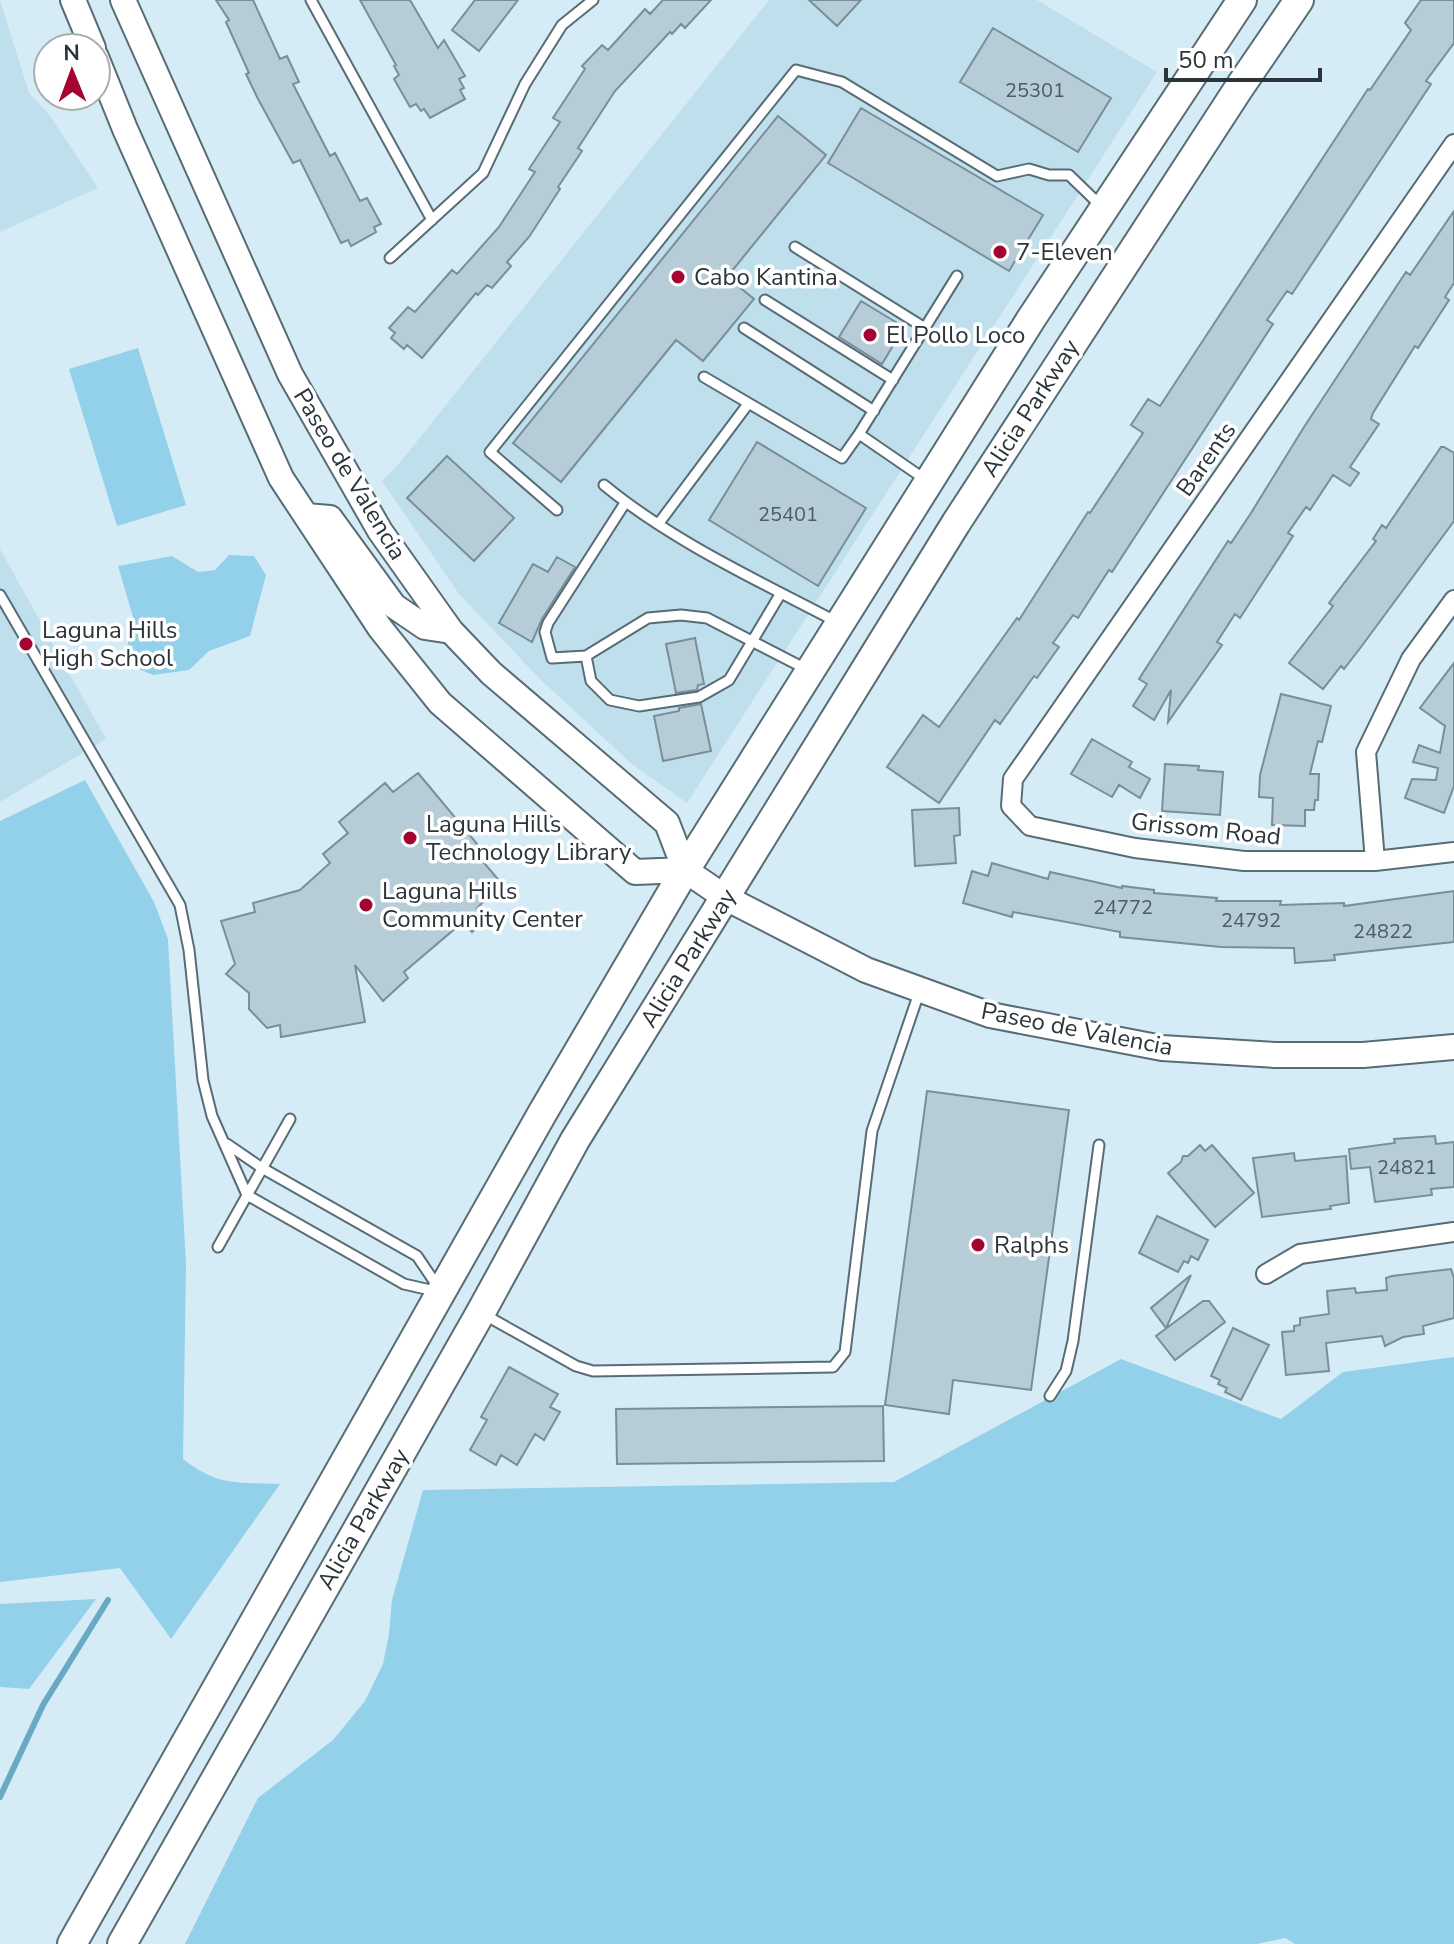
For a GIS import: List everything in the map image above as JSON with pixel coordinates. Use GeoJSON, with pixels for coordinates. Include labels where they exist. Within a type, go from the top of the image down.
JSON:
{"type":"FeatureCollection","features":[{"type":"Feature","properties":{"kind":"main road"},"geometry":{"type":"LineString","coordinates":[[73,0],[86,32]]}},
{"type":"Feature","properties":{"kind":"main road","name":"Paseo de Valencia"},"geometry":{"type":"LineString","coordinates":[[123,0],[290,374],[380,531],[451,631],[491,673],[667,823],[685,870],[726,898],[866,970],[990,1015],[1162,1048],[1363,1055],[1454,1047]]}},
{"type":"Feature","properties":{"kind":"main road","name":"Alicia Parkway"},"geometry":{"type":"LineString","coordinates":[[72,1944],[543,1112],[685,870],[1031,319],[1242,0]]}},
{"type":"Feature","properties":{"kind":"main road","name":"Alicia Parkway"},"geometry":{"type":"LineString","coordinates":[[122,1944],[481,1312],[575,1140],[956,523],[1299,0]]}},
{"type":"Feature","properties":{"kind":"main road"},"geometry":{"type":"LineString","coordinates":[[112,96],[281,478],[380,628],[440,703],[635,872],[685,870]]}},
{"type":"Feature","properties":{"kind":"main road"},"geometry":{"type":"LineString","coordinates":[[1031,319],[1069,347]]}},
{"type":"Feature","properties":{"kind":"main road"},"geometry":{"type":"LineString","coordinates":[[306,516],[330,518],[394,606],[425,627],[451,631]]}},
{"type":"Feature","properties":{"kind":"main road"},"geometry":{"type":"LineString","coordinates":[[442,1293],[481,1312]]}},
{"type":"Feature","properties":{"kind":"street","name":"Barents"},"geometry":{"type":"LineString","coordinates":[[1011,806],[1013,779],[1454,144]]}},
{"type":"Feature","properties":{"kind":"street"},"geometry":{"type":"LineString","coordinates":[[1375,861],[1366,752],[1411,659],[1454,600]]}},
{"type":"Feature","properties":{"kind":"street","name":"Grissom Road"},"geometry":{"type":"LineString","coordinates":[[1011,806],[1030,826],[1135,848],[1244,861],[1375,861],[1454,852]]}},
{"type":"Feature","properties":{"kind":"street"},"geometry":{"type":"LineString","coordinates":[[1266,1274],[1300,1254],[1454,1232]]}},
{"type":"Feature","properties":{"kind":"lane"},"geometry":{"type":"LineString","coordinates":[[311,0],[432,220]]}},
{"type":"Feature","properties":{"kind":"lane"},"geometry":{"type":"LineString","coordinates":[[390,258],[483,173],[525,84],[562,25],[593,0]]}},
{"type":"Feature","properties":{"kind":"lane"},"geometry":{"type":"LineString","coordinates":[[557,510],[490,452],[796,70],[842,82],[997,176],[1029,169],[1049,175],[1069,175],[1103,209]]}},
{"type":"Feature","properties":{"kind":"lane"},"geometry":{"type":"LineString","coordinates":[[795,247],[925,328]]}},
{"type":"Feature","properties":{"kind":"lane"},"geometry":{"type":"LineString","coordinates":[[704,377],[842,458],[957,276]]}},
{"type":"Feature","properties":{"kind":"lane"},"geometry":{"type":"LineString","coordinates":[[765,300],[893,380]]}},
{"type":"Feature","properties":{"kind":"lane"},"geometry":{"type":"LineString","coordinates":[[744,328],[874,411]]}},
{"type":"Feature","properties":{"kind":"lane"},"geometry":{"type":"LineString","coordinates":[[659,523],[748,404]]}},
{"type":"Feature","properties":{"kind":"lane"},"geometry":{"type":"LineString","coordinates":[[859,434],[929,482]]}},
{"type":"Feature","properties":{"kind":"lane"},"geometry":{"type":"LineString","coordinates":[[604,485],[625,503],[720,560],[840,623]]}},
{"type":"Feature","properties":{"kind":"lane"},"geometry":{"type":"LineString","coordinates":[[625,503],[548,623],[545,632],[552,658],[586,656],[648,618],[681,615],[707,618],[810,671]]}},
{"type":"Feature","properties":{"kind":"lane"},"geometry":{"type":"LineString","coordinates":[[586,656],[591,681],[610,700],[639,706],[699,697],[729,680],[781,593]]}},
{"type":"Feature","properties":{"kind":"lane"},"geometry":{"type":"LineString","coordinates":[[0,595],[180,905],[189,950],[203,1080],[212,1116],[247,1195],[404,1284],[442,1293]]}},
{"type":"Feature","properties":{"kind":"lane"},"geometry":{"type":"LineString","coordinates":[[481,1312],[576,1366],[593,1371],[833,1367],[845,1352],[872,1131],[920,990]]}},
{"type":"Feature","properties":{"kind":"lane"},"geometry":{"type":"LineString","coordinates":[[218,1247],[290,1119]]}},
{"type":"Feature","properties":{"kind":"lane"},"geometry":{"type":"LineString","coordinates":[[226,1143],[262,1168],[417,1256],[442,1293]]}},
{"type":"Feature","properties":{"kind":"lane"},"geometry":{"type":"LineString","coordinates":[[1050,1396],[1066,1371],[1073,1341],[1099,1145]]}},
{"type":"Feature","properties":{"kind":"shaded area"},"geometry":{"type":"Polygon","coordinates":[[[0,0],[32,96],[32,112],[48,113],[98,188],[0,232],[0,0]]]}},
{"type":"Feature","properties":{"kind":"shaded area"},"geometry":{"type":"Polygon","coordinates":[[[769,0],[1037,0],[1157,72],[687,803],[633,765],[541,680],[459,594],[382,481],[402,460],[769,0]]]}},
{"type":"Feature","properties":{"kind":"shaded area"},"geometry":{"type":"Polygon","coordinates":[[[138,348],[186,505],[117,526],[69,369],[138,348]]]}},
{"type":"Feature","properties":{"kind":"shaded area","name":"Laguna Hills High School"},"geometry":{"type":"Polygon","coordinates":[[[0,549],[106,739],[0,802],[0,549]]]}},
{"type":"Feature","properties":{"kind":"shaded area"},"geometry":{"type":"Polygon","coordinates":[[[229,555],[254,556],[266,575],[250,636],[209,651],[189,670],[153,675],[124,663],[133,617],[118,566],[172,556],[198,572],[215,570],[229,555]]]}},
{"type":"Feature","properties":{"kind":"shaded area"},"geometry":{"type":"Polygon","coordinates":[[[85,780],[154,902],[168,939],[186,1264],[183,1459],[218,1479],[280,1484],[171,1639],[120,1568],[0,1582],[0,821],[85,780]]]}},
{"type":"Feature","properties":{"kind":"shaded area"},"geometry":{"type":"Polygon","coordinates":[[[1454,1357],[1454,1944],[1295,1944],[1285,1938],[1257,1944],[185,1944],[258,1798],[333,1740],[365,1701],[383,1664],[392,1600],[423,1490],[894,1482],[1121,1359],[1281,1419],[1343,1372],[1454,1357]]]}},
{"type":"Feature","properties":{"kind":"shaded area"},"geometry":{"type":"Polygon","coordinates":[[[96,1599],[29,1689],[0,1687],[0,1604],[96,1599]]]}},
{"type":"Feature","properties":{"kind":"building"},"geometry":{"type":"Polygon","coordinates":[[[216,0],[253,0],[280,59],[287,56],[299,82],[293,84],[330,156],[335,153],[360,201],[367,198],[381,224],[374,227],[376,232],[351,246],[348,240],[341,243],[300,160],[293,163],[258,99],[226,22],[229,20],[216,0]]]}},
{"type":"Feature","properties":{"kind":"building"},"geometry":{"type":"Polygon","coordinates":[[[360,0],[410,0],[438,48],[444,40],[465,76],[459,79],[465,99],[430,118],[416,104],[410,107],[394,79],[399,75],[396,65],[360,0]]]}},
{"type":"Feature","properties":{"kind":"building"},"geometry":{"type":"Polygon","coordinates":[[[475,0],[518,0],[479,51],[452,30],[475,0]]]}},
{"type":"Feature","properties":{"kind":"building"},"geometry":{"type":"Polygon","coordinates":[[[663,0],[711,0],[685,28],[681,24],[672,34],[670,32],[615,91],[578,148],[582,151],[558,187],[560,189],[529,237],[507,262],[511,266],[492,288],[487,285],[478,295],[476,293],[422,358],[407,345],[404,349],[391,338],[395,333],[389,328],[408,307],[415,312],[452,270],[457,274],[499,227],[535,172],[529,169],[560,122],[553,118],[585,69],[582,66],[602,45],[608,50],[645,9],[650,14],[663,0]]]}},
{"type":"Feature","properties":{"kind":"building"},"geometry":{"type":"Polygon","coordinates":[[[809,0],[861,0],[837,26],[809,0]]]}},
{"type":"Feature","properties":{"kind":"building"},"geometry":{"type":"Polygon","coordinates":[[[1421,0],[1454,0],[1454,43],[1426,81],[1431,84],[1292,294],[1287,291],[1267,320],[1273,324],[1112,572],[1109,570],[1078,618],[1073,615],[1053,643],[1059,647],[1037,678],[1034,676],[1000,724],[995,720],[939,803],[887,767],[923,715],[939,727],[1017,618],[1019,620],[1143,433],[1131,425],[1148,399],[1160,406],[1368,89],[1411,30],[1405,23],[1421,0]]]}},
{"type":"Feature","properties":{"kind":"building"},"geometry":{"type":"Polygon","coordinates":[[[993,28],[1111,98],[1078,152],[960,82],[993,28]]]}},
{"type":"Feature","properties":{"kind":"building"},"geometry":{"type":"Polygon","coordinates":[[[861,108],[1043,215],[1009,271],[828,163],[861,108]]]}},
{"type":"Feature","properties":{"kind":"building"},"geometry":{"type":"Polygon","coordinates":[[[778,116],[826,155],[727,277],[754,299],[703,361],[676,340],[561,482],[513,443],[778,116]]]}},
{"type":"Feature","properties":{"kind":"building"},"geometry":{"type":"Polygon","coordinates":[[[1454,211],[1454,283],[1445,297],[1449,300],[1418,348],[1415,346],[1373,413],[1371,419],[1379,424],[1350,467],[1359,473],[1350,486],[1333,475],[1310,510],[1306,507],[1288,533],[1293,536],[1240,618],[1235,614],[1217,642],[1222,645],[1168,722],[1171,690],[1154,720],[1133,706],[1147,684],[1139,679],[1228,541],[1231,543],[1251,513],[1406,272],[1410,275],[1454,211]]]}},
{"type":"Feature","properties":{"kind":"building","name":"El Pollo Loco"},"geometry":{"type":"Polygon","coordinates":[[[861,301],[904,327],[882,364],[839,337],[861,301]]]}},
{"type":"Feature","properties":{"kind":"building"},"geometry":{"type":"Polygon","coordinates":[[[757,442],[866,508],[818,586],[709,520],[757,442]]]}},
{"type":"Feature","properties":{"kind":"building"},"geometry":{"type":"Polygon","coordinates":[[[1441,447],[1454,453],[1454,521],[1344,669],[1341,666],[1323,689],[1289,663],[1333,606],[1329,603],[1376,541],[1373,539],[1382,525],[1386,528],[1441,447]]]}},
{"type":"Feature","properties":{"kind":"building"},"geometry":{"type":"Polygon","coordinates":[[[447,456],[514,518],[474,561],[407,498],[447,456]]]}},
{"type":"Feature","properties":{"kind":"building"},"geometry":{"type":"Polygon","coordinates":[[[557,557],[575,567],[542,619],[532,642],[499,623],[533,564],[548,572],[557,557]]]}},
{"type":"Feature","properties":{"kind":"building"},"geometry":{"type":"Polygon","coordinates":[[[695,638],[704,684],[698,685],[697,690],[676,693],[666,644],[695,638]]]}},
{"type":"Feature","properties":{"kind":"building"},"geometry":{"type":"Polygon","coordinates":[[[1454,663],[1454,786],[1444,813],[1405,798],[1412,779],[1436,780],[1438,768],[1413,762],[1419,745],[1440,753],[1445,726],[1420,708],[1454,663]]]}},
{"type":"Feature","properties":{"kind":"building"},"geometry":{"type":"Polygon","coordinates":[[[1281,694],[1331,706],[1310,774],[1319,774],[1318,800],[1315,800],[1314,810],[1305,810],[1305,826],[1272,825],[1273,798],[1259,797],[1260,775],[1281,694]]]}},
{"type":"Feature","properties":{"kind":"building"},"geometry":{"type":"Polygon","coordinates":[[[701,704],[711,751],[663,761],[654,716],[701,704]]]}},
{"type":"Feature","properties":{"kind":"building"},"geometry":{"type":"Polygon","coordinates":[[[1092,739],[1132,762],[1129,767],[1150,779],[1140,798],[1119,785],[1112,797],[1071,774],[1092,739]]]}},
{"type":"Feature","properties":{"kind":"building"},"geometry":{"type":"Polygon","coordinates":[[[1165,764],[1199,766],[1198,770],[1223,772],[1220,815],[1162,811],[1165,764]]]}},
{"type":"Feature","properties":{"kind":"building","name":"Laguna Hills Community Center"},"geometry":{"type":"Polygon","coordinates":[[[418,773],[483,851],[479,857],[502,884],[477,908],[487,918],[472,932],[463,922],[404,972],[408,978],[383,1001],[355,965],[365,1022],[281,1037],[280,1025],[267,1028],[249,1009],[249,993],[226,974],[235,964],[221,921],[255,912],[253,903],[300,890],[330,863],[323,854],[348,833],[339,822],[385,783],[393,792],[418,773]]]}},
{"type":"Feature","properties":{"kind":"building"},"geometry":{"type":"Polygon","coordinates":[[[959,808],[960,835],[954,836],[956,863],[915,866],[912,810],[959,808]]]}},
{"type":"Feature","properties":{"kind":"building"},"geometry":{"type":"Polygon","coordinates":[[[992,863],[1048,879],[1050,872],[1122,888],[1154,890],[1154,893],[1217,898],[1216,901],[1281,901],[1280,905],[1344,903],[1344,906],[1454,891],[1454,942],[1334,955],[1335,960],[1295,963],[1294,948],[1221,947],[1120,937],[1120,932],[1013,912],[1012,917],[963,903],[972,871],[988,876],[992,863]]]}},
{"type":"Feature","properties":{"kind":"building","name":"Ralphs"},"geometry":{"type":"Polygon","coordinates":[[[927,1091],[1069,1110],[1031,1390],[953,1380],[949,1414],[885,1405],[927,1091]]]}},
{"type":"Feature","properties":{"kind":"building"},"geometry":{"type":"Polygon","coordinates":[[[1435,1136],[1436,1144],[1454,1142],[1454,1187],[1431,1189],[1432,1195],[1375,1202],[1370,1167],[1351,1169],[1349,1149],[1395,1143],[1394,1139],[1435,1136]]]}},
{"type":"Feature","properties":{"kind":"building"},"geometry":{"type":"Polygon","coordinates":[[[1200,1145],[1205,1151],[1212,1145],[1254,1193],[1215,1227],[1168,1173],[1181,1162],[1183,1156],[1188,1156],[1200,1145]]]}},
{"type":"Feature","properties":{"kind":"building"},"geometry":{"type":"Polygon","coordinates":[[[1294,1153],[1295,1161],[1346,1156],[1349,1203],[1330,1206],[1331,1209],[1262,1217],[1253,1158],[1294,1153]]]}},
{"type":"Feature","properties":{"kind":"building"},"geometry":{"type":"Polygon","coordinates":[[[1157,1216],[1208,1240],[1198,1260],[1191,1256],[1178,1272],[1139,1253],[1157,1216]]]}},
{"type":"Feature","properties":{"kind":"building"},"geometry":{"type":"Polygon","coordinates":[[[1451,1269],[1454,1278],[1454,1318],[1423,1326],[1424,1334],[1403,1337],[1385,1346],[1382,1336],[1326,1343],[1329,1371],[1286,1375],[1282,1332],[1294,1331],[1294,1326],[1300,1325],[1300,1318],[1329,1314],[1327,1291],[1355,1288],[1356,1293],[1387,1290],[1386,1278],[1392,1276],[1451,1269]]]}},
{"type":"Feature","properties":{"kind":"building"},"geometry":{"type":"Polygon","coordinates":[[[1191,1275],[1166,1328],[1151,1308],[1191,1275]]]}},
{"type":"Feature","properties":{"kind":"building"},"geometry":{"type":"Polygon","coordinates":[[[1203,1301],[1209,1301],[1225,1322],[1175,1360],[1156,1336],[1203,1301]]]}},
{"type":"Feature","properties":{"kind":"building"},"geometry":{"type":"Polygon","coordinates":[[[1233,1328],[1269,1345],[1241,1400],[1225,1392],[1227,1388],[1218,1384],[1220,1380],[1211,1376],[1233,1328]]]}},
{"type":"Feature","properties":{"kind":"building"},"geometry":{"type":"Polygon","coordinates":[[[509,1367],[558,1394],[550,1407],[560,1412],[544,1440],[535,1434],[517,1465],[501,1455],[496,1465],[470,1450],[487,1420],[481,1417],[509,1367]]]}},
{"type":"Feature","properties":{"kind":"building"},"geometry":{"type":"Polygon","coordinates":[[[883,1406],[884,1461],[617,1464],[616,1409],[883,1406]]]}},
{"type":"Feature","properties":{"kind":"waterway"},"geometry":{"type":"LineString","coordinates":[[0,1797],[43,1705],[108,1600]]}},
{"type":"Feature","properties":{"kind":"place","name":"7-Eleven"},"geometry":{"type":"Point","coordinates":[1000,252]}},
{"type":"Feature","properties":{"kind":"place","name":"Cabo Kantina"},"geometry":{"type":"Point","coordinates":[678,277]}},
{"type":"Feature","properties":{"kind":"place","name":"El Pollo Loco"},"geometry":{"type":"Point","coordinates":[870,335]}},
{"type":"Feature","properties":{"kind":"place","name":"Laguna Hills High School"},"geometry":{"type":"Point","coordinates":[26,644]}},
{"type":"Feature","properties":{"kind":"place","name":"Laguna Hills Technology Library"},"geometry":{"type":"Point","coordinates":[410,838]}},
{"type":"Feature","properties":{"kind":"place","name":"Laguna Hills Community Center"},"geometry":{"type":"Point","coordinates":[366,905]}},
{"type":"Feature","properties":{"kind":"place","name":"Ralphs"},"geometry":{"type":"Point","coordinates":[978,1245]}}]}
